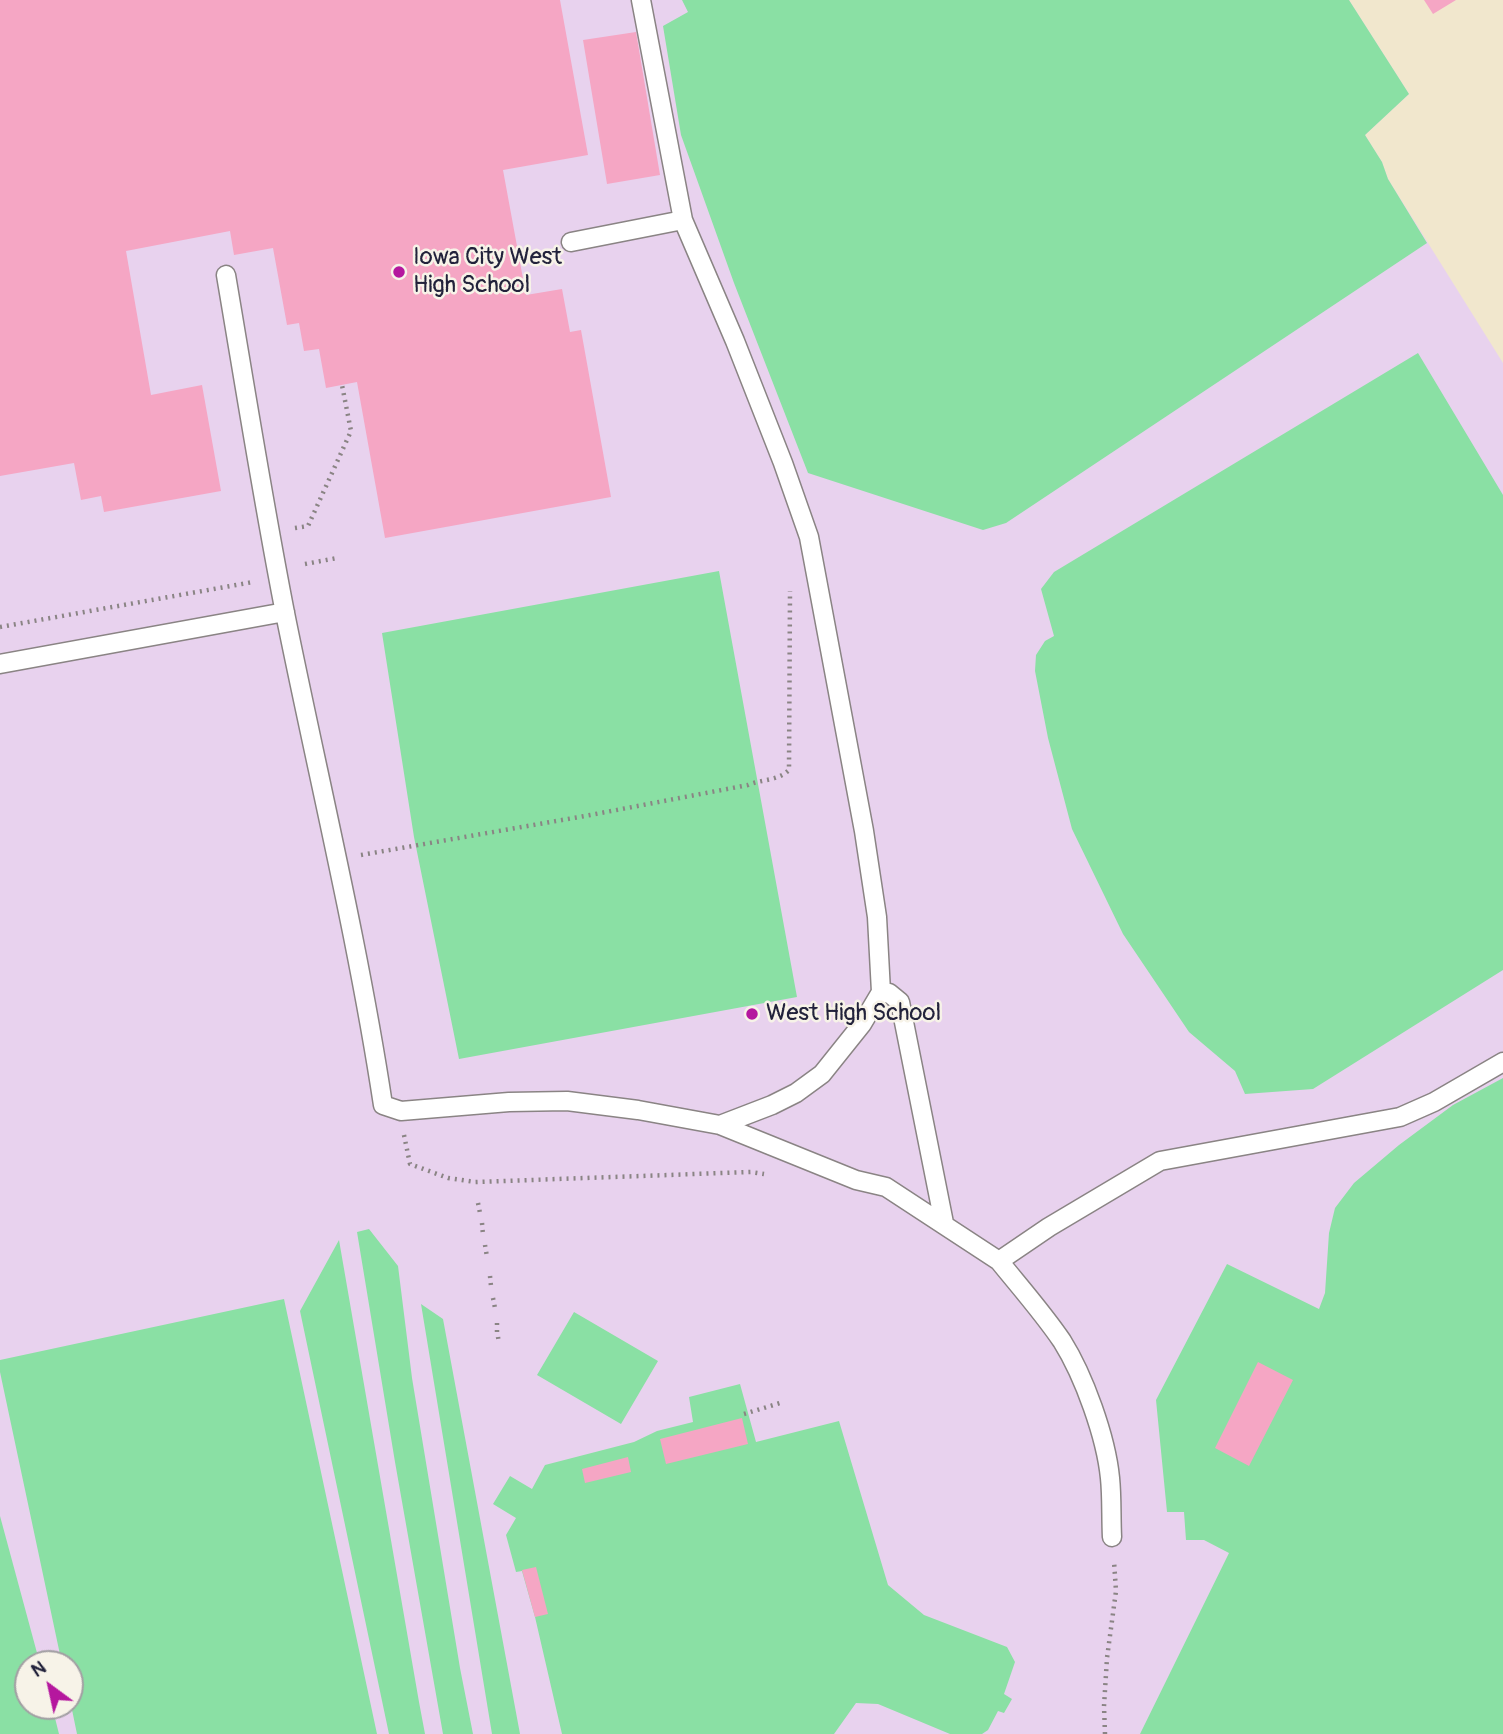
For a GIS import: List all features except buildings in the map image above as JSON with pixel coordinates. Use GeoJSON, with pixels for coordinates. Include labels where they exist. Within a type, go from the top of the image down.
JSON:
{"type":"FeatureCollection","features":[{"type":"Feature","properties":{"kind":"lane"},"geometry":{"type":"LineString","coordinates":[[641,0],[683,220],[735,341],[809,537],[864,831],[877,918],[881,992],[862,1024],[822,1074],[796,1093],[720,1125]]}},
{"type":"Feature","properties":{"kind":"lane"},"geometry":{"type":"LineString","coordinates":[[571,242],[683,220]]}},
{"type":"Feature","properties":{"kind":"lane"},"geometry":{"type":"LineString","coordinates":[[226,275],[285,612],[356,950],[383,1105],[401,1111],[509,1102],[567,1101],[638,1110],[720,1125],[856,1180],[886,1187],[999,1261],[1063,1343],[1082,1380],[1101,1433],[1110,1476],[1112,1537]]}},
{"type":"Feature","properties":{"kind":"lane"},"geometry":{"type":"LineString","coordinates":[[0,664],[285,612]]}},
{"type":"Feature","properties":{"kind":"lane"},"geometry":{"type":"LineString","coordinates":[[881,992],[889,993],[900,1002],[944,1223]]}},
{"type":"Feature","properties":{"kind":"lane"},"geometry":{"type":"LineString","coordinates":[[999,1261],[1049,1227],[1160,1161],[1400,1117],[1434,1102],[1503,1062]]}},
{"type":"Feature","properties":{"kind":"path"},"geometry":{"type":"LineString","coordinates":[[297,540],[295,527],[307,526],[351,431],[342,385]]}},
{"type":"Feature","properties":{"kind":"path"},"geometry":{"type":"LineString","coordinates":[[0,626],[279,578],[303,573],[303,565],[337,558]]}},
{"type":"Feature","properties":{"kind":"path"},"geometry":{"type":"LineString","coordinates":[[375,852],[584,816],[782,777],[789,770],[790,584]]}},
{"type":"Feature","properties":{"kind":"path"},"geometry":{"type":"LineString","coordinates":[[401,1111],[410,1164],[448,1178],[474,1182],[751,1172],[773,1176]]}},
{"type":"Feature","properties":{"kind":"path"},"geometry":{"type":"LineString","coordinates":[[478,1203],[480,1213]]}},
{"type":"Feature","properties":{"kind":"path"},"geometry":{"type":"LineString","coordinates":[[482,1223],[483,1235]]}},
{"type":"Feature","properties":{"kind":"path"},"geometry":{"type":"LineString","coordinates":[[485,1245],[487,1256]]}},
{"type":"Feature","properties":{"kind":"path"},"geometry":{"type":"LineString","coordinates":[[490,1276],[491,1286]]}},
{"type":"Feature","properties":{"kind":"path"},"geometry":{"type":"LineString","coordinates":[[493,1298],[495,1308]]}},
{"type":"Feature","properties":{"kind":"path"},"geometry":{"type":"LineString","coordinates":[[497,1323],[498,1337]]}},
{"type":"Feature","properties":{"kind":"path"},"geometry":{"type":"LineString","coordinates":[[744,1414],[780,1403]]}},
{"type":"Feature","properties":{"kind":"path"},"geometry":{"type":"LineString","coordinates":[[1105,1734],[1107,1658],[1116,1591],[1112,1537]]}},
{"type":"Feature","properties":{"kind":"shaded area","name":"West High School"},"geometry":{"type":"Polygon","coordinates":[[[0,0],[1349,0],[1409,94],[1365,135],[1382,162],[1388,179],[1503,363],[1503,1734],[0,1734],[0,0]]]}},
{"type":"Feature","properties":{"kind":"green space"},"geometry":{"type":"Polygon","coordinates":[[[682,0],[1349,0],[1409,94],[1365,135],[1427,243],[1006,523],[983,530],[808,473],[734,283],[681,135],[663,26],[688,12],[682,0]]]}},
{"type":"Feature","properties":{"kind":"green space"},"geometry":{"type":"Polygon","coordinates":[[[1418,353],[1503,495],[1503,970],[1313,1089],[1245,1094],[1235,1071],[1189,1032],[1123,934],[1072,829],[1048,738],[1035,671],[1036,655],[1045,641],[1054,636],[1041,589],[1054,572],[1418,353]]]}},
{"type":"Feature","properties":{"kind":"green space"},"geometry":{"type":"Polygon","coordinates":[[[719,571],[797,997],[459,1059],[414,837],[382,633],[719,571]]]}},
{"type":"Feature","properties":{"kind":"green space"},"geometry":{"type":"Polygon","coordinates":[[[1503,1078],[1503,1734],[1140,1734],[1229,1553],[1204,1540],[1186,1540],[1184,1512],[1167,1512],[1156,1400],[1227,1264],[1319,1309],[1325,1293],[1329,1233],[1335,1208],[1354,1183],[1453,1105],[1503,1078]]]}},
{"type":"Feature","properties":{"kind":"green space"},"geometry":{"type":"Polygon","coordinates":[[[369,1229],[398,1266],[412,1378],[473,1734],[443,1734],[357,1232],[369,1229]]]}},
{"type":"Feature","properties":{"kind":"green space"},"geometry":{"type":"Polygon","coordinates":[[[339,1240],[425,1734],[389,1734],[300,1311],[339,1240]]]}},
{"type":"Feature","properties":{"kind":"green space"},"geometry":{"type":"Polygon","coordinates":[[[284,1299],[377,1734],[77,1734],[74,1720],[84,1720],[84,1650],[59,1650],[0,1372],[0,1360],[284,1299]]]}},
{"type":"Feature","properties":{"kind":"green space"},"geometry":{"type":"Polygon","coordinates":[[[421,1304],[443,1319],[520,1734],[492,1734],[421,1304]]]}},
{"type":"Feature","properties":{"kind":"green space"},"geometry":{"type":"Polygon","coordinates":[[[574,1312],[658,1361],[621,1424],[537,1375],[574,1312]]]}},
{"type":"Feature","properties":{"kind":"green space"},"geometry":{"type":"Polygon","coordinates":[[[740,1384],[756,1442],[839,1421],[888,1585],[924,1615],[1007,1647],[1015,1662],[1004,1694],[1012,1699],[1004,1713],[998,1711],[988,1730],[982,1734],[950,1734],[878,1704],[856,1703],[834,1734],[562,1734],[535,1617],[522,1571],[516,1572],[506,1535],[516,1518],[493,1504],[510,1476],[532,1489],[545,1465],[634,1442],[657,1431],[693,1422],[689,1397],[740,1384]]]}},
{"type":"Feature","properties":{"kind":"green space"},"geometry":{"type":"Polygon","coordinates":[[[0,1516],[36,1650],[14,1650],[14,1720],[56,1720],[59,1734],[0,1734],[0,1516]]]}},
{"type":"Feature","properties":{"kind":"place","name":"Iowa City West High School"},"geometry":{"type":"Point","coordinates":[399,272]}},
{"type":"Feature","properties":{"kind":"place","name":"West High School"},"geometry":{"type":"Point","coordinates":[752,1014]}}]}
